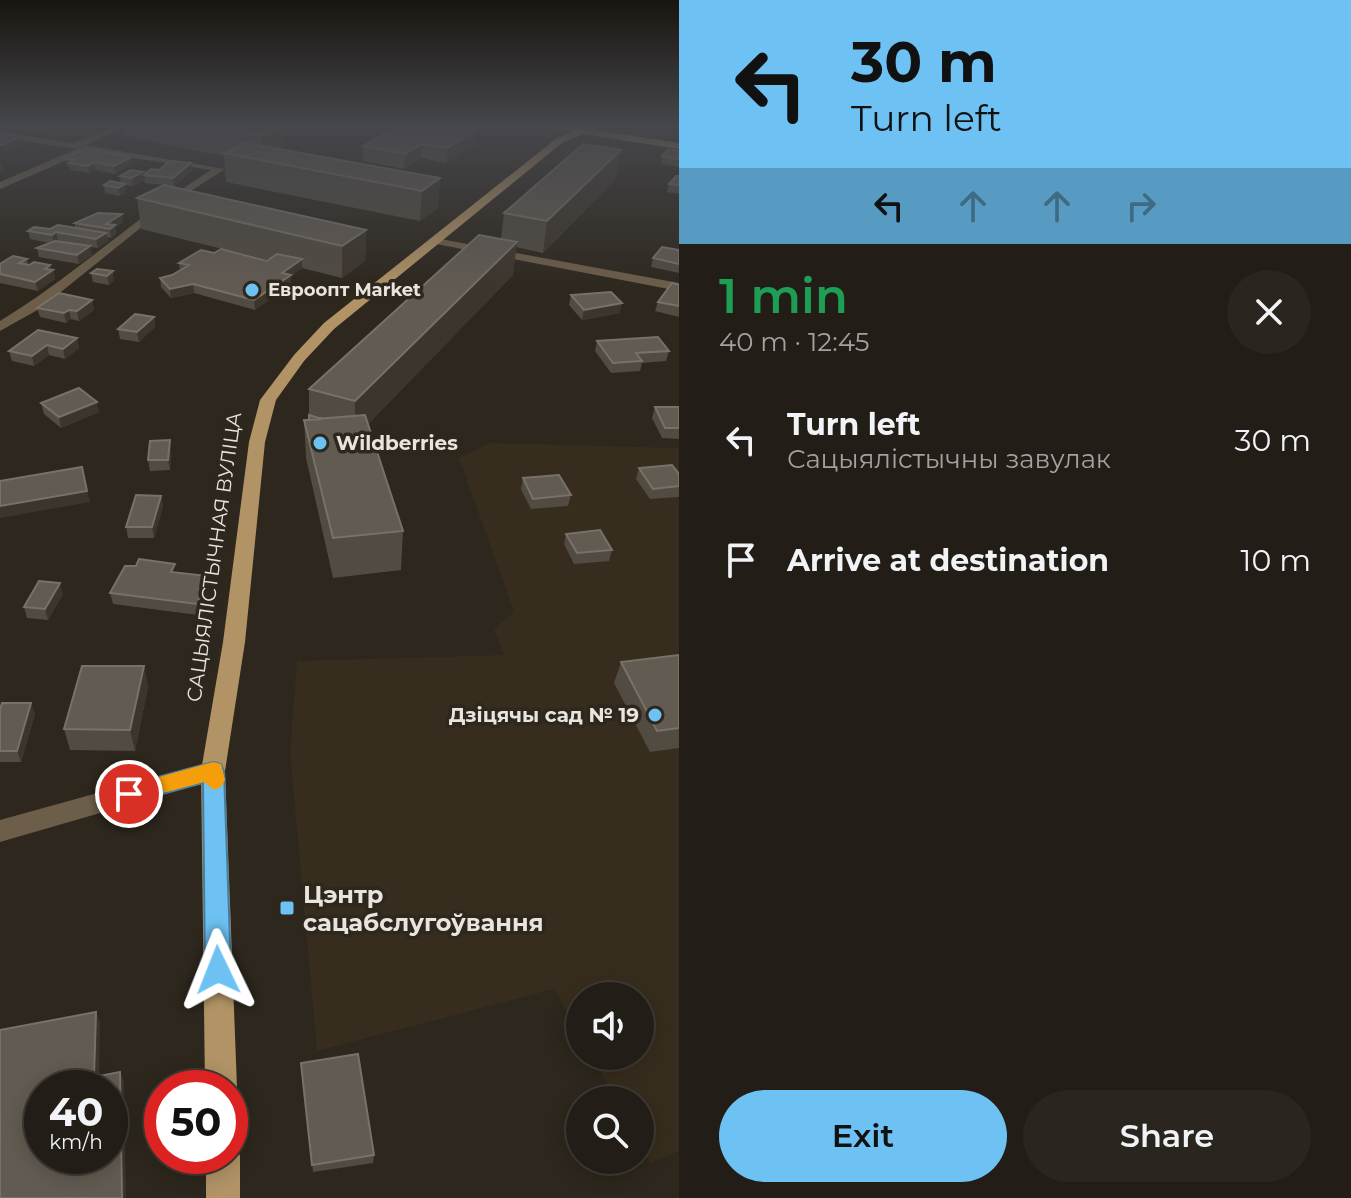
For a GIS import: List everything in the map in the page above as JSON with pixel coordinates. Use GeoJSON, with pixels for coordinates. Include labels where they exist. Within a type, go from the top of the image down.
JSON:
{"type":"FeatureCollection","features":[{"type":"Feature","properties":{"kind":"main road","name":"САЦЫЯЛІСТЫЧНАЯ ВУЛІЦА"},"geometry":{"type":"LineString","coordinates":[[221,1070],[213,771],[234,642],[257,442],[268,400],[299,358],[329,326],[509,181]]}},
{"type":"Feature","properties":{"kind":"main road"},"geometry":{"type":"LineString","coordinates":[[223,1174],[223,1198]]}},
{"type":"Feature","properties":{"kind":"street"},"geometry":{"type":"LineString","coordinates":[[0,327],[36,305],[165,203],[201,181]]}},
{"type":"Feature","properties":{"kind":"street"},"geometry":{"type":"LineString","coordinates":[[435,241],[679,287]]}},
{"type":"Feature","properties":{"kind":"street"},"geometry":{"type":"LineString","coordinates":[[0,831],[213,771]]}},
{"type":"Feature","properties":{"kind":"shaded area"},"geometry":{"type":"Polygon","coordinates":[[[490,443],[679,448],[679,1151],[654,1161],[654,1086],[608,1086],[600,1070],[654,1070],[654,982],[566,982],[566,1010],[554,989],[317,1051],[290,752],[297,661],[504,655],[494,629],[514,612],[459,458],[490,443]]]}},
{"type":"Feature","properties":{"kind":"building"},"geometry":{"type":"Polygon","coordinates":[[[110,181],[125,184],[118,188],[104,185],[110,181]]]}},
{"type":"Feature","properties":{"kind":"building"},"geometry":{"type":"Polygon","coordinates":[[[369,181],[436,181],[422,191],[369,181]]]}},
{"type":"Feature","properties":{"kind":"building"},"geometry":{"type":"Polygon","coordinates":[[[541,181],[589,181],[547,221],[504,213],[541,181]]]}},
{"type":"Feature","properties":{"kind":"building"},"geometry":{"type":"Polygon","coordinates":[[[164,185],[366,230],[342,246],[137,198],[164,185]]]}},
{"type":"Feature","properties":{"kind":"building"},"geometry":{"type":"Polygon","coordinates":[[[98,213],[122,214],[106,224],[115,225],[110,229],[75,223],[98,213]]]}},
{"type":"Feature","properties":{"kind":"building"},"geometry":{"type":"Polygon","coordinates":[[[58,225],[106,233],[96,239],[28,231],[34,227],[50,229],[58,225]]]}},
{"type":"Feature","properties":{"kind":"building"},"geometry":{"type":"Polygon","coordinates":[[[479,235],[517,242],[355,401],[309,389],[479,235]]]}},
{"type":"Feature","properties":{"kind":"building"},"geometry":{"type":"Polygon","coordinates":[[[55,241],[90,246],[77,255],[37,248],[55,241]]]}},
{"type":"Feature","properties":{"kind":"building"},"geometry":{"type":"Polygon","coordinates":[[[662,247],[679,250],[679,264],[653,258],[662,247]]]}},
{"type":"Feature","properties":{"kind":"building"},"geometry":{"type":"Polygon","coordinates":[[[221,249],[267,261],[277,254],[302,259],[282,273],[291,275],[254,300],[193,284],[170,289],[160,278],[189,265],[179,263],[201,250],[214,253],[221,249]]]}},
{"type":"Feature","properties":{"kind":"building"},"geometry":{"type":"Polygon","coordinates":[[[13,256],[27,259],[19,263],[50,265],[45,269],[53,270],[35,282],[0,274],[0,264],[13,256]]]}},
{"type":"Feature","properties":{"kind":"building"},"geometry":{"type":"Polygon","coordinates":[[[97,269],[113,271],[107,276],[91,273],[97,269]]]}},
{"type":"Feature","properties":{"kind":"building"},"geometry":{"type":"Polygon","coordinates":[[[672,283],[679,285],[679,306],[658,302],[672,283]]]}},
{"type":"Feature","properties":{"kind":"building"},"geometry":{"type":"Polygon","coordinates":[[[611,292],[622,303],[584,310],[571,295],[611,292]]]}},
{"type":"Feature","properties":{"kind":"building"},"geometry":{"type":"Polygon","coordinates":[[[59,293],[92,300],[77,311],[64,313],[37,308],[59,293]]]}},
{"type":"Feature","properties":{"kind":"building"},"geometry":{"type":"Polygon","coordinates":[[[135,314],[154,317],[137,332],[118,329],[135,314]]]}},
{"type":"Feature","properties":{"kind":"building"},"geometry":{"type":"Polygon","coordinates":[[[38,330],[77,338],[63,349],[47,345],[32,356],[9,351],[38,330]]]}},
{"type":"Feature","properties":{"kind":"building"},"geometry":{"type":"Polygon","coordinates":[[[658,337],[669,351],[636,353],[642,361],[613,363],[597,341],[658,337]]]}},
{"type":"Feature","properties":{"kind":"building"},"geometry":{"type":"Polygon","coordinates":[[[79,388],[97,402],[59,417],[41,403],[79,388]]]}},
{"type":"Feature","properties":{"kind":"building"},"geometry":{"type":"Polygon","coordinates":[[[655,407],[679,407],[679,428],[665,428],[655,407]]]}},
{"type":"Feature","properties":{"kind":"building"},"geometry":{"type":"Polygon","coordinates":[[[365,415],[403,531],[333,538],[304,420],[365,415]]]}},
{"type":"Feature","properties":{"kind":"building"},"geometry":{"type":"Polygon","coordinates":[[[170,440],[168,460],[148,460],[150,441],[170,440]]]}},
{"type":"Feature","properties":{"kind":"building"},"geometry":{"type":"Polygon","coordinates":[[[672,465],[679,474],[679,486],[653,489],[639,468],[672,465]]]}},
{"type":"Feature","properties":{"kind":"building"},"geometry":{"type":"Polygon","coordinates":[[[82,467],[87,491],[0,506],[0,481],[82,467]]]}},
{"type":"Feature","properties":{"kind":"building"},"geometry":{"type":"Polygon","coordinates":[[[559,475],[571,495],[533,499],[523,478],[559,475]]]}},
{"type":"Feature","properties":{"kind":"building"},"geometry":{"type":"Polygon","coordinates":[[[136,495],[161,496],[152,527],[126,527],[136,495]]]}},
{"type":"Feature","properties":{"kind":"building"},"geometry":{"type":"Polygon","coordinates":[[[600,530],[612,550],[577,553],[566,534],[600,530]]]}},
{"type":"Feature","properties":{"kind":"building"},"geometry":{"type":"Polygon","coordinates":[[[139,559],[175,564],[171,572],[208,576],[197,604],[110,593],[125,566],[136,566],[139,559]]]}},
{"type":"Feature","properties":{"kind":"building"},"geometry":{"type":"Polygon","coordinates":[[[39,581],[60,583],[45,609],[24,607],[39,581]]]}},
{"type":"Feature","properties":{"kind":"building"},"geometry":{"type":"Polygon","coordinates":[[[679,655],[679,728],[657,731],[621,662],[679,655]]]}},
{"type":"Feature","properties":{"kind":"building"},"geometry":{"type":"Polygon","coordinates":[[[82,666],[144,666],[130,730],[64,729],[82,666]]]}},
{"type":"Feature","properties":{"kind":"building"},"geometry":{"type":"Polygon","coordinates":[[[2,703],[31,703],[17,751],[0,751],[2,703]]]}},
{"type":"Feature","properties":{"kind":"building"},"geometry":{"type":"Polygon","coordinates":[[[96,1012],[94,1070],[24,1070],[24,1174],[122,1174],[122,1198],[0,1198],[0,1030],[96,1012]]]}},
{"type":"Feature","properties":{"kind":"building"},"geometry":{"type":"Polygon","coordinates":[[[358,1054],[374,1155],[312,1165],[301,1063],[358,1054]]]}},
{"type":"Feature","properties":{"kind":"slow traffic"},"geometry":{"type":"LineString","coordinates":[[167,783],[213,771],[214,780]]}},
{"type":"Feature","properties":{"kind":"place","name":"Евроопт Market"},"geometry":{"type":"Point","coordinates":[252,290]}},
{"type":"Feature","properties":{"kind":"place","name":"Wildberries"},"geometry":{"type":"Point","coordinates":[320,443]}},
{"type":"Feature","properties":{"kind":"place","name":"Дзіцячы сад № 19"},"geometry":{"type":"Point","coordinates":[655,715]}},
{"type":"Feature","properties":{"kind":"place","name":"Цэнтр сацабслугоўвання"},"geometry":{"type":"Point","coordinates":[287,908]}},
{"type":"Feature","properties":{"kind":"route"},"geometry":{"type":"LineString","coordinates":[[129,794],[213,771],[218,970]]}}]}
